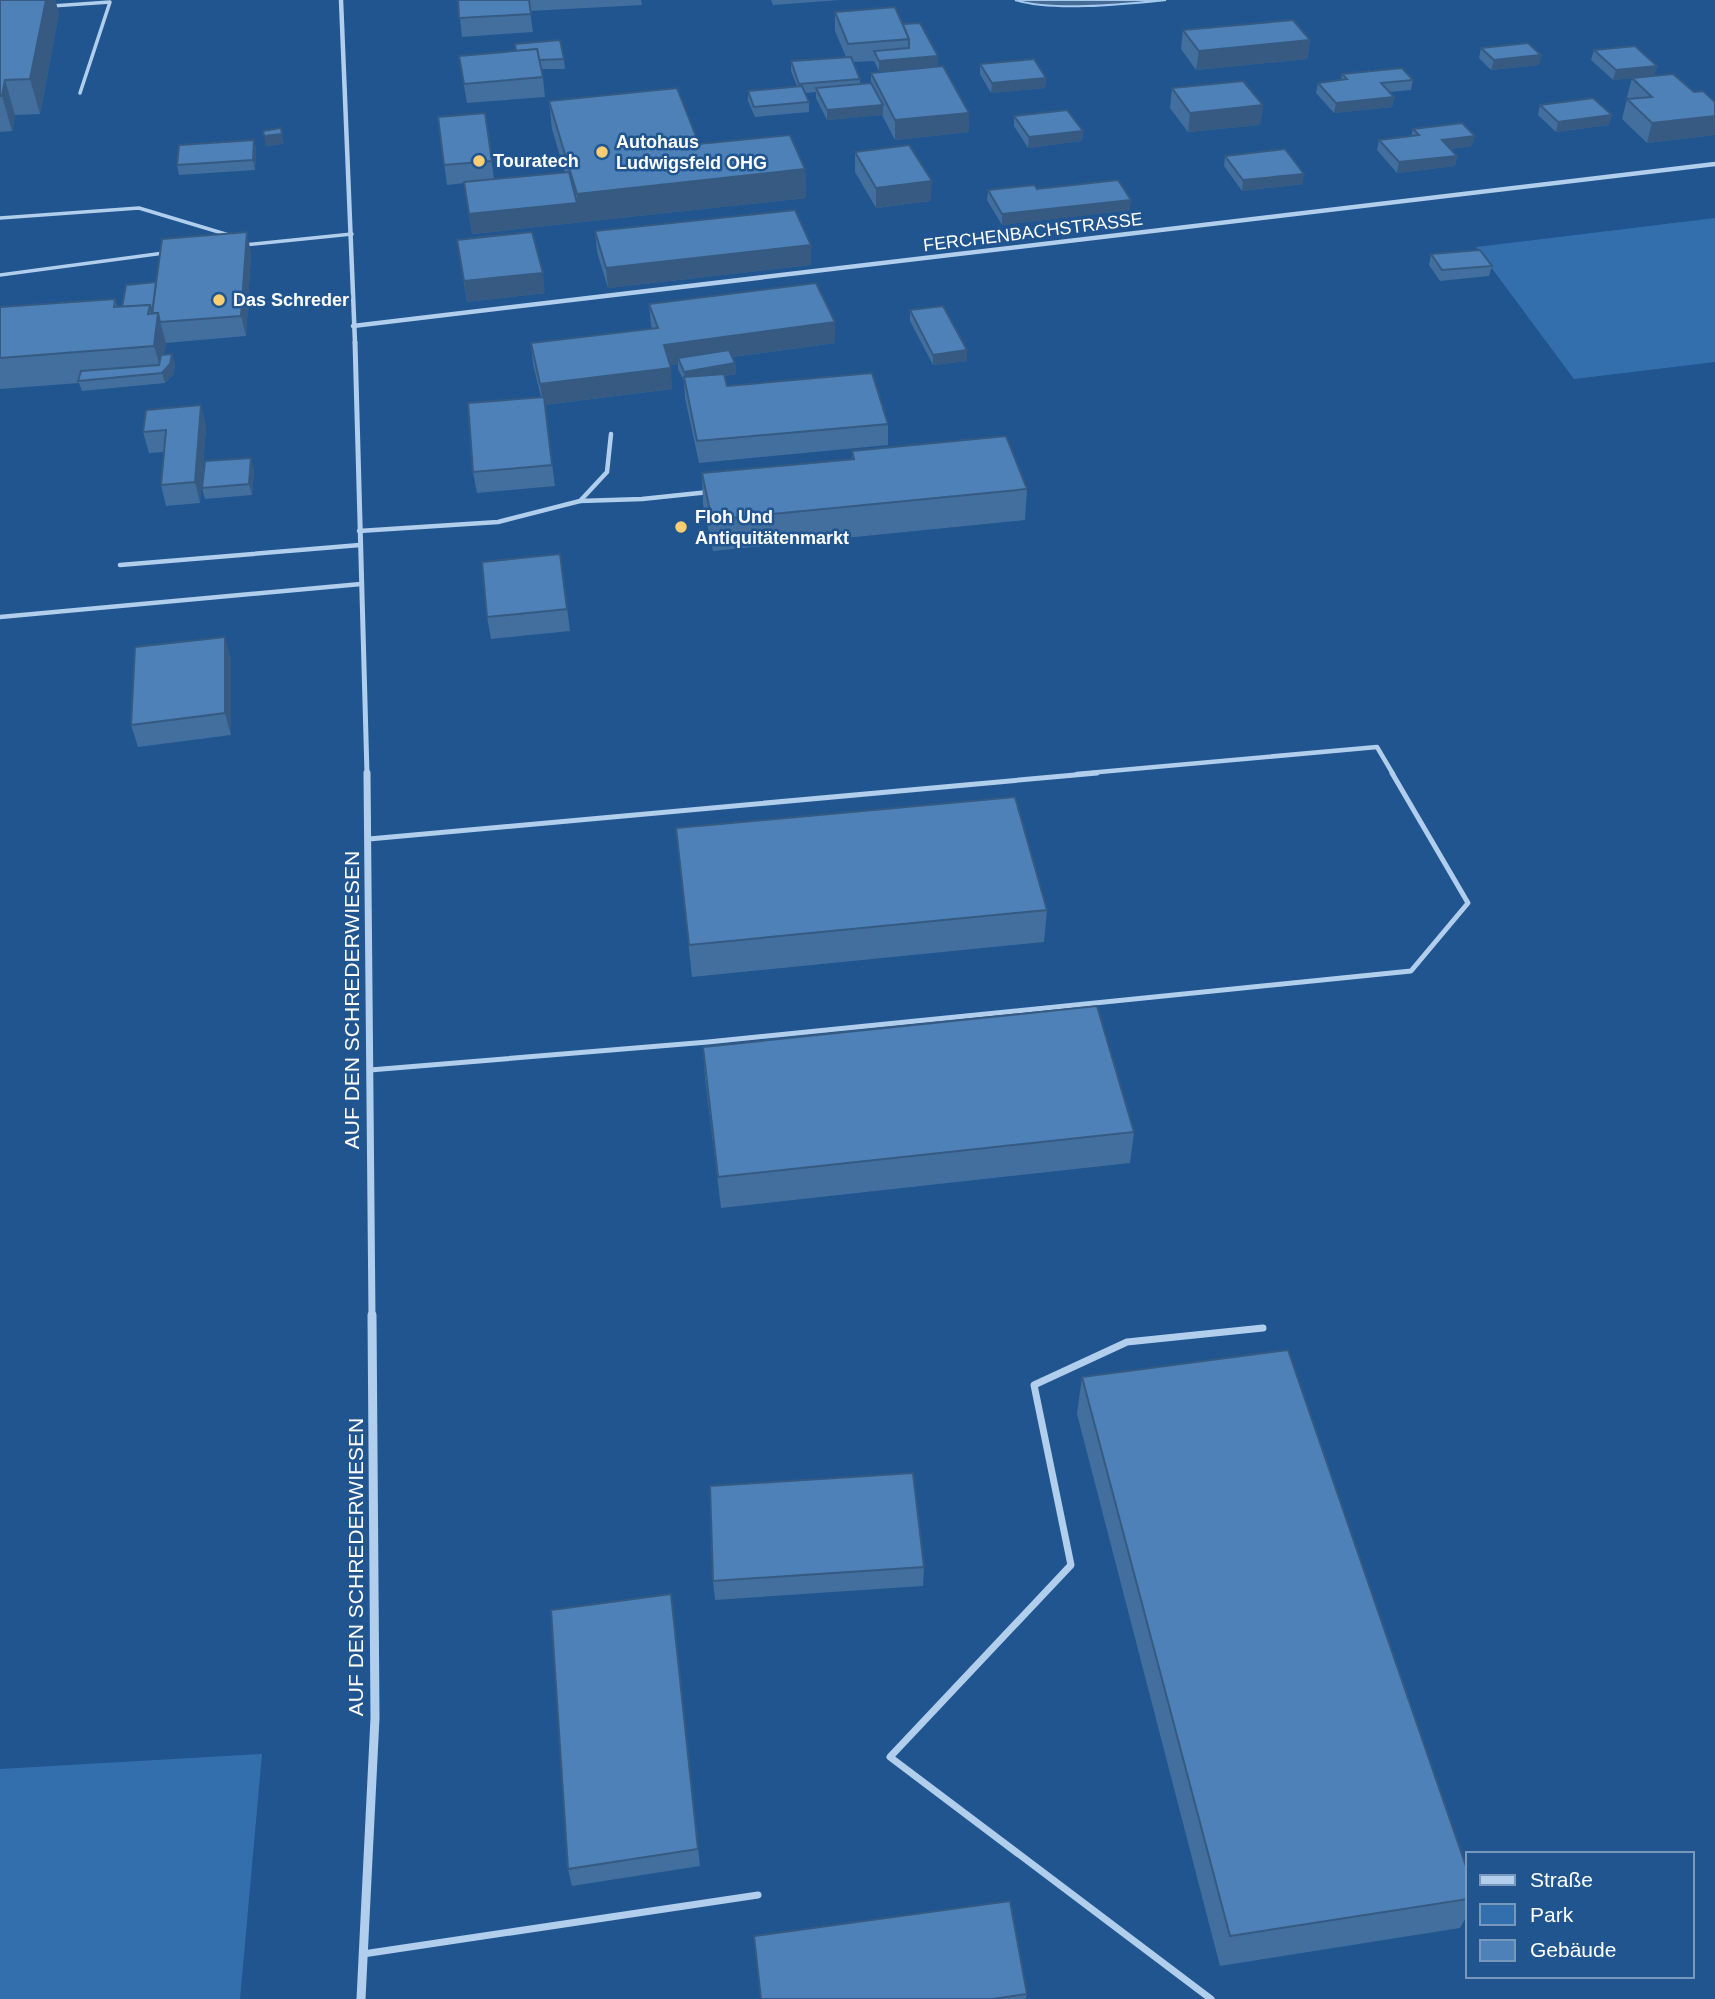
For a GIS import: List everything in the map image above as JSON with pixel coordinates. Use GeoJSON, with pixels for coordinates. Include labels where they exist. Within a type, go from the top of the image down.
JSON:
{"type":"FeatureCollection","features":[{"type":"Feature","properties":{"kind":"street","name":"AUF DEN SCHREDERWIESEN"},"geometry":{"type":"LineString","coordinates":[[341,0],[352,234],[369,839],[374,1718],[361,1999]]}},
{"type":"Feature","properties":{"kind":"street","name":"FERCHENBACHSTRASSE"},"geometry":{"type":"LineString","coordinates":[[353,326],[1715,164]]}},
{"type":"Feature","properties":{"kind":"lane"},"geometry":{"type":"LineString","coordinates":[[41,6],[110,2],[80,93]]}},
{"type":"Feature","properties":{"kind":"lane"},"geometry":{"type":"LineString","coordinates":[[0,218],[139,208],[258,243]]}},
{"type":"Feature","properties":{"kind":"lane"},"geometry":{"type":"LineString","coordinates":[[231,246],[352,234]]}},
{"type":"Feature","properties":{"kind":"lane"},"geometry":{"type":"LineString","coordinates":[[0,275],[177,252]]}},
{"type":"Feature","properties":{"kind":"lane"},"geometry":{"type":"LineString","coordinates":[[580,500],[607,471],[611,434]]}},
{"type":"Feature","properties":{"kind":"lane"},"geometry":{"type":"LineString","coordinates":[[359,531],[498,523],[580,500],[642,499],[711,492]]}},
{"type":"Feature","properties":{"kind":"lane"},"geometry":{"type":"LineString","coordinates":[[120,565],[360,545]]}},
{"type":"Feature","properties":{"kind":"lane"},"geometry":{"type":"LineString","coordinates":[[0,617],[361,584]]}},
{"type":"Feature","properties":{"kind":"lane"},"geometry":{"type":"LineString","coordinates":[[369,839],[1377,747],[1468,903],[1411,971],[708,1042],[370,1070]]}},
{"type":"Feature","properties":{"kind":"lane"},"geometry":{"type":"LineString","coordinates":[[1211,1999],[890,1757],[1071,1565],[1034,1385],[1127,1342],[1263,1328]]}},
{"type":"Feature","properties":{"kind":"lane"},"geometry":{"type":"LineString","coordinates":[[363,1954],[758,1895]]}},
{"type":"Feature","properties":{"kind":"green space"},"geometry":{"type":"Polygon","coordinates":[[[1715,218],[1715,362],[1574,379],[1476,247],[1715,218]]]}},
{"type":"Feature","properties":{"kind":"green space"},"geometry":{"type":"Polygon","coordinates":[[[262,1754],[240,1999],[0,1999],[0,1769],[262,1754]]]}},
{"type":"Feature","properties":{"kind":"shaded area"},"geometry":{"type":"Polygon","coordinates":[[[1015,0],[1166,0],[1110,5],[1049,6],[1015,0]]]}},
{"type":"Feature","properties":{"kind":"building"},"geometry":{"type":"Polygon","coordinates":[[[0,0],[46,0],[30,79],[5,80],[2,96],[0,96],[0,0]]]}},
{"type":"Feature","properties":{"kind":"building"},"geometry":{"type":"Polygon","coordinates":[[[458,0],[529,0],[531,14],[459,18],[458,0]]]}},
{"type":"Feature","properties":{"kind":"building"},"geometry":{"type":"Polygon","coordinates":[[[895,7],[909,39],[848,44],[835,12],[895,7]]]}},
{"type":"Feature","properties":{"kind":"building"},"geometry":{"type":"Polygon","coordinates":[[[1293,20],[1310,40],[1199,51],[1183,30],[1293,20]]]}},
{"type":"Feature","properties":{"kind":"building"},"geometry":{"type":"Polygon","coordinates":[[[920,23],[938,56],[879,61],[874,51],[909,48],[909,39],[903,24],[920,23]]]}},
{"type":"Feature","properties":{"kind":"building"},"geometry":{"type":"Polygon","coordinates":[[[560,40],[564,59],[539,60],[537,49],[516,51],[515,44],[560,40]]]}},
{"type":"Feature","properties":{"kind":"building"},"geometry":{"type":"Polygon","coordinates":[[[1528,43],[1541,55],[1494,60],[1481,48],[1528,43]]]}},
{"type":"Feature","properties":{"kind":"building"},"geometry":{"type":"Polygon","coordinates":[[[1635,46],[1657,66],[1616,70],[1594,50],[1635,46]]]}},
{"type":"Feature","properties":{"kind":"building"},"geometry":{"type":"Polygon","coordinates":[[[537,49],[543,77],[464,84],[459,56],[537,49]]]}},
{"type":"Feature","properties":{"kind":"building"},"geometry":{"type":"Polygon","coordinates":[[[851,57],[860,79],[799,84],[791,61],[851,57]]]}},
{"type":"Feature","properties":{"kind":"building"},"geometry":{"type":"Polygon","coordinates":[[[1034,59],[1046,78],[992,83],[980,64],[1034,59]]]}},
{"type":"Feature","properties":{"kind":"building"},"geometry":{"type":"Polygon","coordinates":[[[943,66],[969,113],[895,120],[871,73],[943,66]]]}},
{"type":"Feature","properties":{"kind":"building"},"geometry":{"type":"Polygon","coordinates":[[[1402,68],[1413,80],[1381,83],[1394,97],[1336,103],[1318,83],[1347,79],[1342,74],[1402,68]]]}},
{"type":"Feature","properties":{"kind":"building"},"geometry":{"type":"Polygon","coordinates":[[[1673,74],[1694,92],[1703,91],[1715,102],[1715,116],[1652,123],[1627,99],[1652,97],[1632,78],[1673,74]]]}},
{"type":"Feature","properties":{"kind":"building"},"geometry":{"type":"Polygon","coordinates":[[[1243,81],[1263,105],[1190,113],[1172,88],[1243,81]]]}},
{"type":"Feature","properties":{"kind":"building"},"geometry":{"type":"Polygon","coordinates":[[[871,83],[883,105],[827,110],[816,88],[871,83]]]}},
{"type":"Feature","properties":{"kind":"building"},"geometry":{"type":"Polygon","coordinates":[[[802,86],[809,102],[754,107],[748,91],[802,86]]]}},
{"type":"Feature","properties":{"kind":"building"},"geometry":{"type":"Polygon","coordinates":[[[677,88],[699,144],[790,135],[805,169],[577,194],[549,101],[677,88]]]}},
{"type":"Feature","properties":{"kind":"building"},"geometry":{"type":"Polygon","coordinates":[[[1593,98],[1612,115],[1558,122],[1540,105],[1593,98]]]}},
{"type":"Feature","properties":{"kind":"building"},"geometry":{"type":"Polygon","coordinates":[[[1067,110],[1083,131],[1029,137],[1014,116],[1067,110]]]}},
{"type":"Feature","properties":{"kind":"building"},"geometry":{"type":"Polygon","coordinates":[[[485,113],[492,161],[444,165],[438,117],[485,113]]]}},
{"type":"Feature","properties":{"kind":"building"},"geometry":{"type":"Polygon","coordinates":[[[1462,123],[1475,136],[1442,140],[1457,156],[1399,162],[1379,140],[1419,135],[1413,129],[1462,123]]]}},
{"type":"Feature","properties":{"kind":"building"},"geometry":{"type":"Polygon","coordinates":[[[281,128],[282,134],[264,136],[263,131],[281,128]]]}},
{"type":"Feature","properties":{"kind":"building"},"geometry":{"type":"Polygon","coordinates":[[[254,140],[253,160],[177,165],[179,145],[254,140]]]}},
{"type":"Feature","properties":{"kind":"building"},"geometry":{"type":"Polygon","coordinates":[[[909,145],[932,181],[876,188],[855,152],[909,145]]]}},
{"type":"Feature","properties":{"kind":"building"},"geometry":{"type":"Polygon","coordinates":[[[1285,149],[1304,174],[1243,180],[1225,156],[1285,149]]]}},
{"type":"Feature","properties":{"kind":"building"},"geometry":{"type":"Polygon","coordinates":[[[569,172],[577,203],[469,214],[464,182],[569,172]]]}},
{"type":"Feature","properties":{"kind":"building"},"geometry":{"type":"Polygon","coordinates":[[[1118,180],[1131,200],[1002,214],[988,190],[1034,185],[1037,189],[1118,180]]]}},
{"type":"Feature","properties":{"kind":"building"},"geometry":{"type":"Polygon","coordinates":[[[795,210],[811,245],[606,268],[595,231],[795,210]]]}},
{"type":"Feature","properties":{"kind":"building"},"geometry":{"type":"Polygon","coordinates":[[[247,232],[241,316],[160,322],[158,313],[152,313],[162,239],[247,232]]]}},
{"type":"Feature","properties":{"kind":"building"},"geometry":{"type":"Polygon","coordinates":[[[532,232],[543,273],[464,281],[457,240],[532,232]]]}},
{"type":"Feature","properties":{"kind":"building"},"geometry":{"type":"Polygon","coordinates":[[[1480,250],[1492,266],[1442,270],[1431,254],[1480,250]]]}},
{"type":"Feature","properties":{"kind":"building"},"geometry":{"type":"Polygon","coordinates":[[[156,282],[152,313],[150,305],[122,307],[126,285],[156,282]]]}},
{"type":"Feature","properties":{"kind":"building"},"geometry":{"type":"Polygon","coordinates":[[[816,283],[835,322],[664,345],[671,368],[540,384],[531,343],[658,328],[649,304],[816,283]]]}},
{"type":"Feature","properties":{"kind":"building"},"geometry":{"type":"Polygon","coordinates":[[[115,299],[114,307],[150,305],[148,314],[158,313],[154,346],[0,358],[0,307],[115,299]]]}},
{"type":"Feature","properties":{"kind":"building"},"geometry":{"type":"Polygon","coordinates":[[[943,306],[967,350],[933,355],[910,310],[943,306]]]}},
{"type":"Feature","properties":{"kind":"building"},"geometry":{"type":"Polygon","coordinates":[[[729,350],[735,363],[684,372],[678,358],[729,350]]]}},
{"type":"Feature","properties":{"kind":"building"},"geometry":{"type":"Polygon","coordinates":[[[172,354],[170,364],[162,373],[78,381],[81,371],[159,365],[161,355],[172,354]]]}},
{"type":"Feature","properties":{"kind":"building"},"geometry":{"type":"Polygon","coordinates":[[[872,373],[888,424],[697,441],[684,377],[724,374],[727,386],[872,373]]]}},
{"type":"Feature","properties":{"kind":"building"},"geometry":{"type":"Polygon","coordinates":[[[544,397],[552,465],[473,472],[468,403],[544,397]]]}},
{"type":"Feature","properties":{"kind":"building"},"geometry":{"type":"Polygon","coordinates":[[[201,405],[195,482],[161,485],[166,430],[143,432],[146,410],[201,405]]]}},
{"type":"Feature","properties":{"kind":"building"},"geometry":{"type":"Polygon","coordinates":[[[1006,436],[1027,489],[712,520],[702,473],[854,459],[852,451],[1006,436]]]}},
{"type":"Feature","properties":{"kind":"building"},"geometry":{"type":"Polygon","coordinates":[[[251,458],[249,484],[202,488],[205,461],[251,458]]]}},
{"type":"Feature","properties":{"kind":"building"},"geometry":{"type":"Polygon","coordinates":[[[560,554],[567,609],[487,617],[482,562],[560,554]]]}},
{"type":"Feature","properties":{"kind":"building"},"geometry":{"type":"Polygon","coordinates":[[[225,637],[225,713],[131,725],[135,647],[225,637]]]}},
{"type":"Feature","properties":{"kind":"building"},"geometry":{"type":"Polygon","coordinates":[[[1015,797],[1047,910],[689,945],[676,828],[1015,797]]]}},
{"type":"Feature","properties":{"kind":"building"},"geometry":{"type":"Polygon","coordinates":[[[1097,1006],[1134,1132],[718,1177],[703,1047],[1097,1006]]]}},
{"type":"Feature","properties":{"kind":"building"},"geometry":{"type":"Polygon","coordinates":[[[1288,1350],[1466,1866],[1466,1899],[1230,1936],[1082,1377],[1288,1350]]]}},
{"type":"Feature","properties":{"kind":"building"},"geometry":{"type":"Polygon","coordinates":[[[913,1473],[924,1567],[713,1581],[710,1486],[913,1473]]]}},
{"type":"Feature","properties":{"kind":"building"},"geometry":{"type":"Polygon","coordinates":[[[671,1594],[698,1849],[568,1869],[551,1610],[671,1594]]]}},
{"type":"Feature","properties":{"kind":"building"},"geometry":{"type":"Polygon","coordinates":[[[1010,1901],[1027,1994],[992,1999],[761,1999],[754,1936],[1010,1901]]]}},
{"type":"Feature","properties":{"kind":"place","name":"Autohaus Ludwigsfeld OHG"},"geometry":{"type":"Point","coordinates":[602,152]}},
{"type":"Feature","properties":{"kind":"place","name":"Touratech"},"geometry":{"type":"Point","coordinates":[479,161]}},
{"type":"Feature","properties":{"kind":"place","name":"Das Schreder"},"geometry":{"type":"Point","coordinates":[219,300]}},
{"type":"Feature","properties":{"kind":"place","name":"Floh Und Antiquitätenmarkt"},"geometry":{"type":"Point","coordinates":[681,527]}}]}
